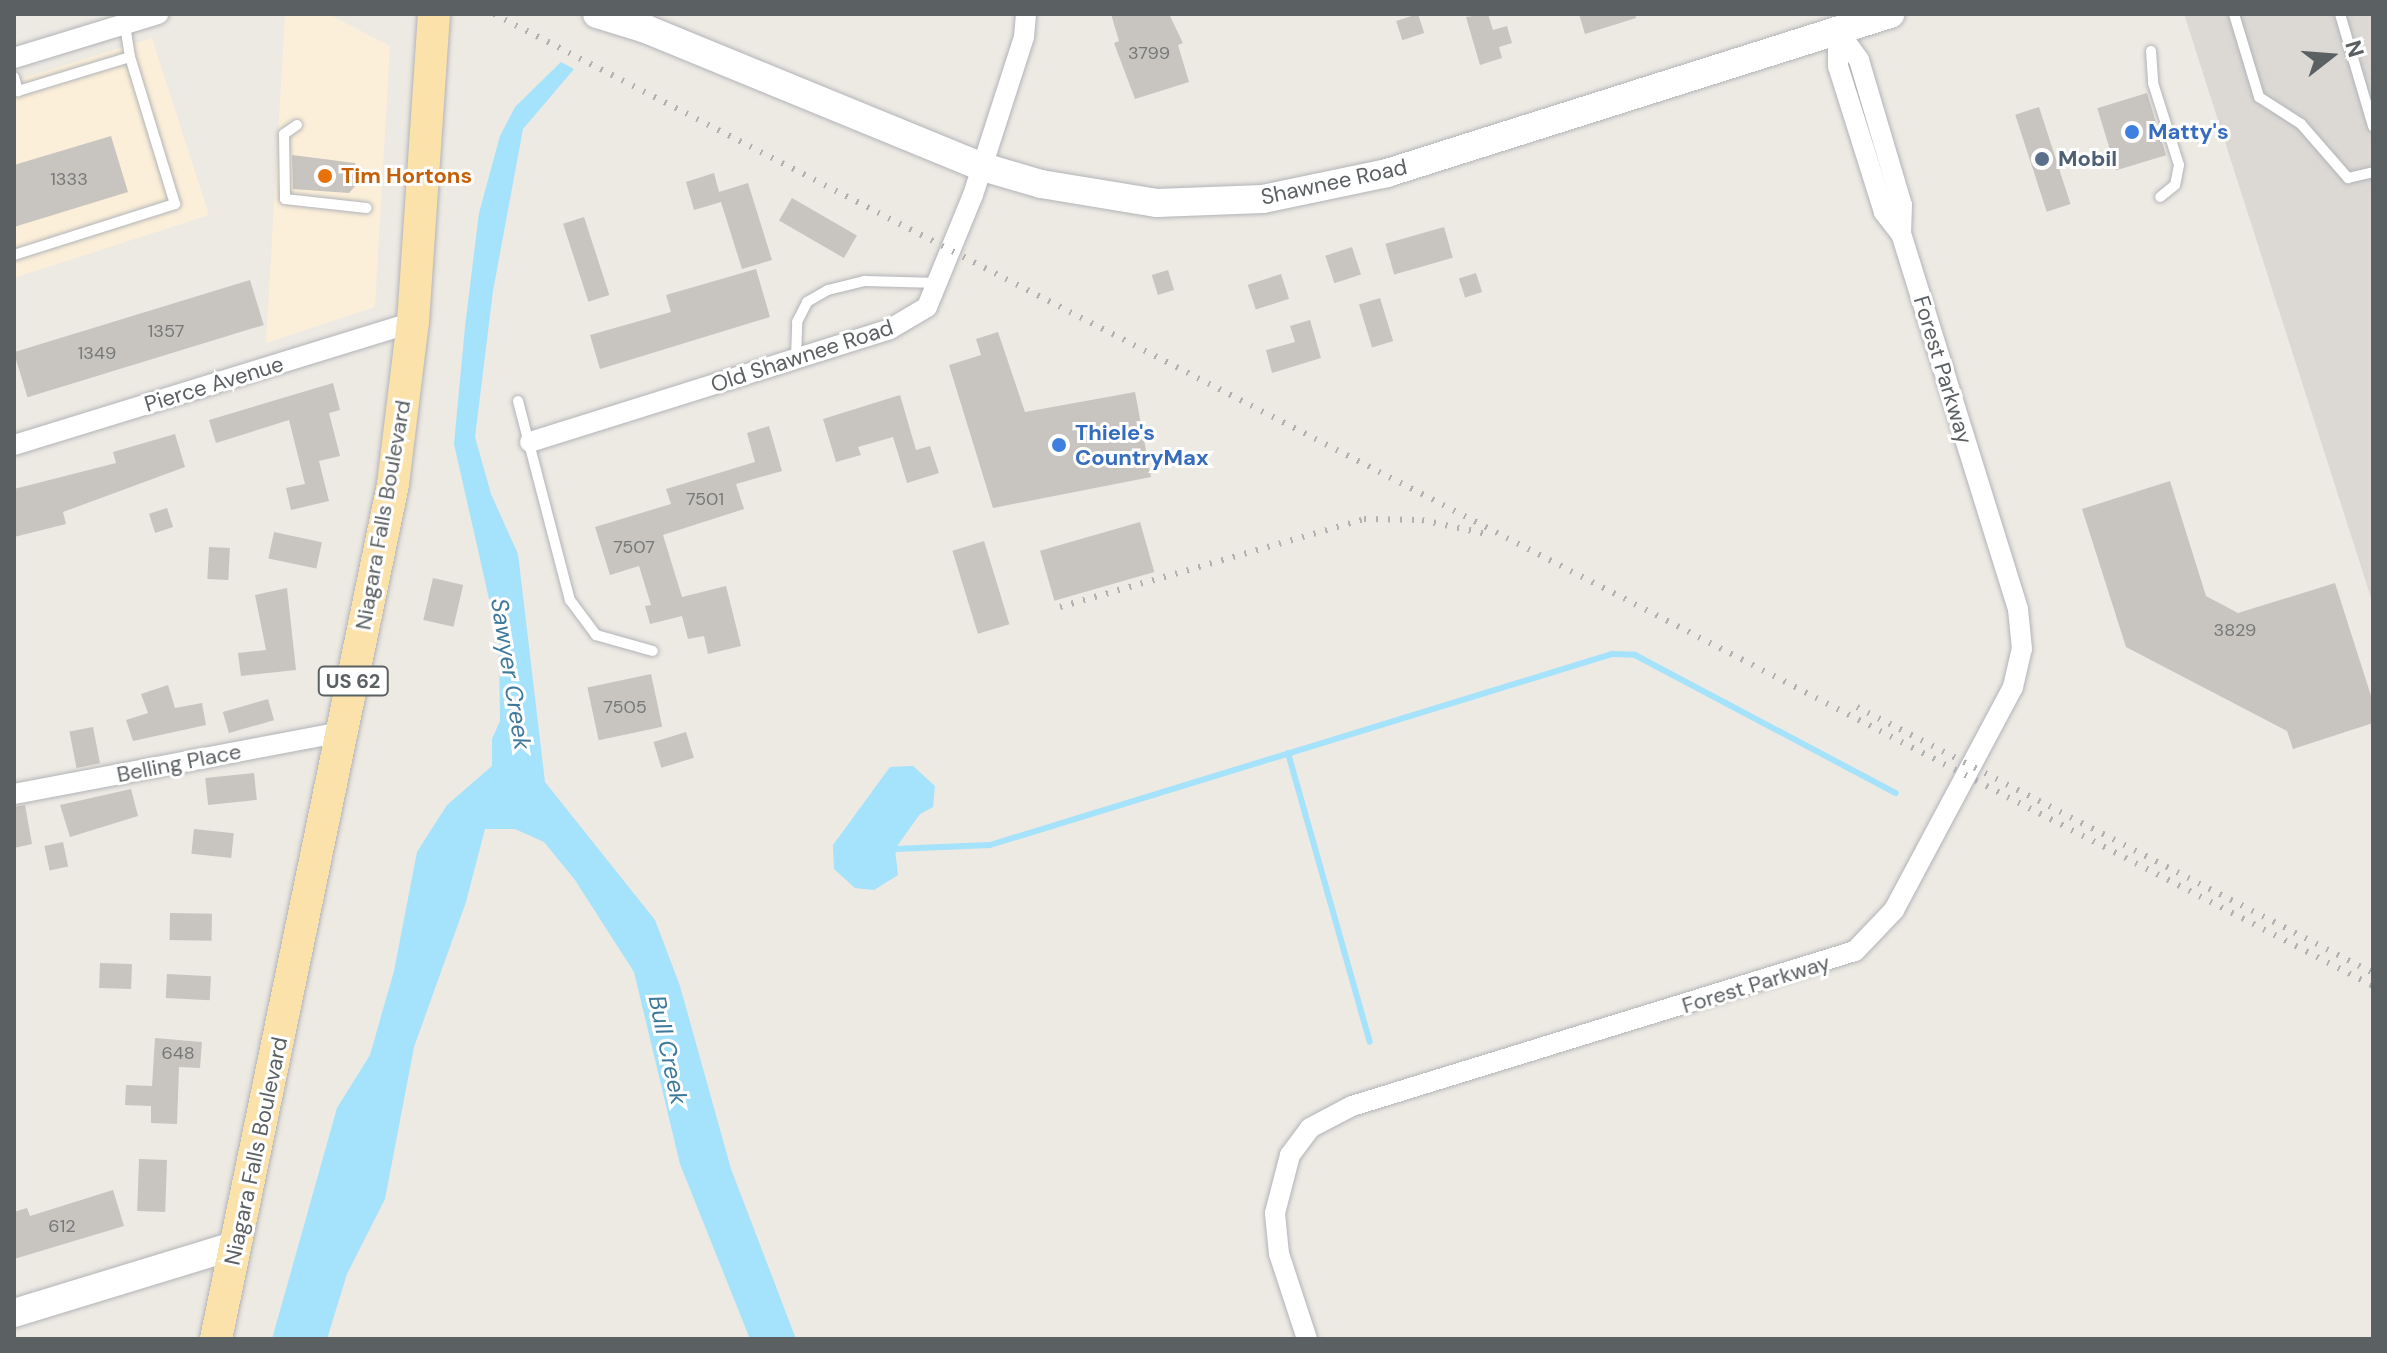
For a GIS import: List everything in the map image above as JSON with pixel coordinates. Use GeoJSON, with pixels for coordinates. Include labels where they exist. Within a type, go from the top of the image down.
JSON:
{"type":"FeatureCollection","features":[{"type":"Feature","properties":{"kind":"main road","name":"Niagara Falls Boulevard"},"geometry":{"type":"LineString","coordinates":[[216,1339],[393,484],[413,322],[434,14]]}},
{"type":"Feature","properties":{"kind":"main road","name":"Shawnee Road"},"geometry":{"type":"LineString","coordinates":[[597,14],[646,29],[983,167],[1054,187],[1157,203],[1263,199],[1317,190],[1502,138],[1889,14]]}},
{"type":"Feature","properties":{"kind":"main road"},"geometry":{"type":"LineString","coordinates":[[14,1313],[236,1245]]}},
{"type":"Feature","properties":{"kind":"street"},"geometry":{"type":"LineString","coordinates":[[14,58],[158,14]]}},
{"type":"Feature","properties":{"kind":"street","name":"Old Shawnee Road"},"geometry":{"type":"LineString","coordinates":[[530,442],[913,319],[941,283],[983,167],[1024,37],[1026,14]]}},
{"type":"Feature","properties":{"kind":"street","name":"Forest Parkway"},"geometry":{"type":"LineString","coordinates":[[1307,1339],[1279,1254],[1275,1213],[1290,1155],[1310,1128],[1352,1106],[1855,951],[1894,910],[2013,687],[2021,632],[1901,234],[1902,205],[1859,60],[1838,31]]}},
{"type":"Feature","properties":{"kind":"street","name":"Pierce Avenue"},"geometry":{"type":"LineString","coordinates":[[14,445],[413,322]]}},
{"type":"Feature","properties":{"kind":"street","name":"Belling Place"},"geometry":{"type":"LineString","coordinates":[[14,794],[343,732]]}},
{"type":"Feature","properties":{"kind":"lane"},"geometry":{"type":"LineString","coordinates":[[2234,14],[2259,97],[2301,124],[2348,178],[2373,172]]}},
{"type":"Feature","properties":{"kind":"lane"},"geometry":{"type":"LineString","coordinates":[[2340,14],[2373,126]]}},
{"type":"Feature","properties":{"kind":"lane"},"geometry":{"type":"LineString","coordinates":[[14,255],[175,204],[130,57],[125,24]]}},
{"type":"Feature","properties":{"kind":"lane"},"geometry":{"type":"LineString","coordinates":[[2151,51],[2153,83],[2179,165],[2175,185],[2160,197]]}},
{"type":"Feature","properties":{"kind":"lane"},"geometry":{"type":"LineString","coordinates":[[14,77],[16,92],[130,57]]}},
{"type":"Feature","properties":{"kind":"lane"},"geometry":{"type":"LineString","coordinates":[[297,125],[284,134],[285,199],[367,208]]}},
{"type":"Feature","properties":{"kind":"lane"},"geometry":{"type":"LineString","coordinates":[[796,358],[797,322],[807,302],[828,290],[865,281],[941,283]]}},
{"type":"Feature","properties":{"kind":"lane"},"geometry":{"type":"LineString","coordinates":[[518,401],[570,600],[596,635],[653,651]]}},
{"type":"Feature","properties":{"kind":"shaded area"},"geometry":{"type":"Polygon","coordinates":[[[285,14],[328,14],[390,46],[375,307],[266,343],[285,14]]]}},
{"type":"Feature","properties":{"kind":"shaded area"},"geometry":{"type":"Polygon","coordinates":[[[2184,14],[2373,14],[2373,604],[2184,14]]]}},
{"type":"Feature","properties":{"kind":"shaded area"},"geometry":{"type":"Polygon","coordinates":[[[152,38],[209,215],[14,278],[14,81],[152,38]]]}},
{"type":"Feature","properties":{"kind":"water"},"geometry":{"type":"Polygon","coordinates":[[[561,62],[574,69],[523,129],[493,291],[475,437],[491,494],[518,554],[545,782],[655,920],[680,986],[731,1169],[796,1339],[750,1339],[680,1164],[634,972],[575,880],[544,842],[515,829],[485,829],[466,902],[414,1047],[385,1199],[347,1274],[327,1339],[272,1339],[337,1108],[370,1055],[394,971],[417,852],[447,805],[492,766],[492,739],[500,721],[499,643],[454,444],[465,327],[479,213],[500,136],[515,107],[561,62]]]}},
{"type":"Feature","properties":{"kind":"water"},"geometry":{"type":"Polygon","coordinates":[[[913,766],[935,786],[933,807],[920,814],[895,849],[898,875],[874,890],[855,888],[834,869],[833,845],[890,767],[913,766]]]}},
{"type":"Feature","properties":{"kind":"building"},"geometry":{"type":"Polygon","coordinates":[[[1111,14],[1169,14],[1183,43],[1178,45],[1189,82],[1135,99],[1114,43],[1119,41],[1111,14]]]}},
{"type":"Feature","properties":{"kind":"building"},"geometry":{"type":"Polygon","coordinates":[[[1418,14],[1424,33],[1402,40],[1396,21],[1418,14]]]}},
{"type":"Feature","properties":{"kind":"building"},"geometry":{"type":"Polygon","coordinates":[[[1488,14],[1493,30],[1507,26],[1512,43],[1499,47],[1502,58],[1480,65],[1466,17],[1488,14]]]}},
{"type":"Feature","properties":{"kind":"building"},"geometry":{"type":"Polygon","coordinates":[[[1579,14],[1635,14],[1636,18],[1585,34],[1579,14]]]}},
{"type":"Feature","properties":{"kind":"building","name":"Matty's"},"geometry":{"type":"Polygon","coordinates":[[[2147,93],[2166,155],[2116,170],[2097,108],[2147,93]]]}},
{"type":"Feature","properties":{"kind":"building","name":"Mobil"},"geometry":{"type":"Polygon","coordinates":[[[2039,107],[2071,204],[2047,212],[2015,115],[2039,107]]]}},
{"type":"Feature","properties":{"kind":"building"},"geometry":{"type":"Polygon","coordinates":[[[111,136],[128,192],[14,227],[14,165],[111,136]]]}},
{"type":"Feature","properties":{"kind":"building","name":"Tim Hortons"},"geometry":{"type":"Polygon","coordinates":[[[292,155],[355,163],[359,182],[349,193],[293,189],[292,155]]]}},
{"type":"Feature","properties":{"kind":"building"},"geometry":{"type":"Polygon","coordinates":[[[714,173],[719,192],[748,183],[772,260],[742,269],[721,202],[694,210],[686,182],[714,173]]]}},
{"type":"Feature","properties":{"kind":"building"},"geometry":{"type":"Polygon","coordinates":[[[792,198],[857,235],[844,258],[779,221],[792,198]]]}},
{"type":"Feature","properties":{"kind":"building"},"geometry":{"type":"Polygon","coordinates":[[[584,217],[609,295],[588,302],[563,224],[584,217]]]}},
{"type":"Feature","properties":{"kind":"building"},"geometry":{"type":"Polygon","coordinates":[[[1444,227],[1453,258],[1394,275],[1385,244],[1444,227]]]}},
{"type":"Feature","properties":{"kind":"building"},"geometry":{"type":"Polygon","coordinates":[[[1352,247],[1361,275],[1334,283],[1325,256],[1352,247]]]}},
{"type":"Feature","properties":{"kind":"building"},"geometry":{"type":"Polygon","coordinates":[[[756,269],[770,317],[600,369],[590,335],[671,312],[666,295],[756,269]]]}},
{"type":"Feature","properties":{"kind":"building"},"geometry":{"type":"Polygon","coordinates":[[[1168,270],[1174,290],[1158,295],[1152,275],[1168,270]]]}},
{"type":"Feature","properties":{"kind":"building"},"geometry":{"type":"Polygon","coordinates":[[[1476,273],[1482,292],[1465,298],[1459,279],[1476,273]]]}},
{"type":"Feature","properties":{"kind":"building"},"geometry":{"type":"Polygon","coordinates":[[[1281,274],[1289,299],[1256,310],[1248,285],[1281,274]]]}},
{"type":"Feature","properties":{"kind":"building"},"geometry":{"type":"Polygon","coordinates":[[[250,280],[264,325],[28,397],[14,352],[250,280]]]}},
{"type":"Feature","properties":{"kind":"building"},"geometry":{"type":"Polygon","coordinates":[[[1380,298],[1393,341],[1372,347],[1359,304],[1380,298]]]}},
{"type":"Feature","properties":{"kind":"building"},"geometry":{"type":"Polygon","coordinates":[[[1310,320],[1321,358],[1272,373],[1266,350],[1295,342],[1290,326],[1310,320]]]}},
{"type":"Feature","properties":{"kind":"building","name":"Thiele's CountryMax"},"geometry":{"type":"Polygon","coordinates":[[[998,332],[1025,412],[1135,392],[1151,477],[993,508],[949,365],[981,355],[976,339],[998,332]]]}},
{"type":"Feature","properties":{"kind":"building"},"geometry":{"type":"Polygon","coordinates":[[[333,383],[340,410],[329,413],[340,456],[319,461],[329,501],[291,510],[286,488],[305,484],[289,420],[216,443],[209,420],[333,383]]]}},
{"type":"Feature","properties":{"kind":"building"},"geometry":{"type":"Polygon","coordinates":[[[900,395],[916,450],[930,446],[939,473],[907,483],[893,437],[858,447],[861,455],[836,462],[823,419],[900,395]]]}},
{"type":"Feature","properties":{"kind":"building"},"geometry":{"type":"Polygon","coordinates":[[[769,426],[782,471],[736,484],[744,509],[663,535],[682,597],[726,586],[741,646],[708,654],[704,636],[688,639],[682,616],[650,624],[645,606],[651,605],[639,566],[610,575],[595,527],[671,504],[666,489],[755,462],[747,433],[769,426]]]}},
{"type":"Feature","properties":{"kind":"building"},"geometry":{"type":"Polygon","coordinates":[[[175,434],[185,467],[63,512],[66,524],[14,537],[14,489],[116,463],[113,452],[175,434]]]}},
{"type":"Feature","properties":{"kind":"building"},"geometry":{"type":"Polygon","coordinates":[[[2170,481],[2206,596],[2238,613],[2335,583],[2373,702],[2373,723],[2293,749],[2287,731],[2126,647],[2082,509],[2170,481]]]}},
{"type":"Feature","properties":{"kind":"building"},"geometry":{"type":"Polygon","coordinates":[[[167,508],[173,527],[155,533],[149,514],[167,508]]]}},
{"type":"Feature","properties":{"kind":"building"},"geometry":{"type":"Polygon","coordinates":[[[1140,522],[1154,572],[1054,601],[1040,551],[1140,522]]]}},
{"type":"Feature","properties":{"kind":"building"},"geometry":{"type":"Polygon","coordinates":[[[274,532],[322,542],[316,569],[268,558],[274,532]]]}},
{"type":"Feature","properties":{"kind":"building"},"geometry":{"type":"Polygon","coordinates":[[[984,541],[1009,624],[978,634],[952,551],[984,541]]]}},
{"type":"Feature","properties":{"kind":"building"},"geometry":{"type":"Polygon","coordinates":[[[209,547],[230,548],[228,580],[207,579],[209,547]]]}},
{"type":"Feature","properties":{"kind":"building"},"geometry":{"type":"Polygon","coordinates":[[[433,578],[463,585],[454,627],[423,620],[433,578]]]}},
{"type":"Feature","properties":{"kind":"building"},"geometry":{"type":"Polygon","coordinates":[[[287,588],[296,670],[241,676],[238,653],[266,650],[255,595],[287,588]]]}},
{"type":"Feature","properties":{"kind":"building"},"geometry":{"type":"Polygon","coordinates":[[[651,674],[662,727],[599,740],[587,688],[651,674]]]}},
{"type":"Feature","properties":{"kind":"building"},"geometry":{"type":"Polygon","coordinates":[[[168,685],[175,708],[202,703],[206,725],[133,741],[126,720],[148,713],[141,694],[168,685]]]}},
{"type":"Feature","properties":{"kind":"building"},"geometry":{"type":"Polygon","coordinates":[[[268,699],[274,720],[229,733],[223,712],[268,699]]]}},
{"type":"Feature","properties":{"kind":"building"},"geometry":{"type":"Polygon","coordinates":[[[93,727],[100,763],[77,768],[69,732],[93,727]]]}},
{"type":"Feature","properties":{"kind":"building"},"geometry":{"type":"Polygon","coordinates":[[[686,732],[694,758],[661,768],[653,742],[686,732]]]}},
{"type":"Feature","properties":{"kind":"building"},"geometry":{"type":"Polygon","coordinates":[[[254,773],[257,800],[208,805],[205,778],[254,773]]]}},
{"type":"Feature","properties":{"kind":"building"},"geometry":{"type":"Polygon","coordinates":[[[131,789],[138,816],[70,837],[60,805],[131,789]]]}},
{"type":"Feature","properties":{"kind":"building"},"geometry":{"type":"Polygon","coordinates":[[[25,805],[32,844],[14,848],[14,807],[25,805]]]}},
{"type":"Feature","properties":{"kind":"building"},"geometry":{"type":"Polygon","coordinates":[[[194,829],[234,833],[231,858],[191,854],[194,829]]]}},
{"type":"Feature","properties":{"kind":"building"},"geometry":{"type":"Polygon","coordinates":[[[63,842],[68,866],[50,870],[44,846],[63,842]]]}},
{"type":"Feature","properties":{"kind":"building"},"geometry":{"type":"Polygon","coordinates":[[[170,913],[212,914],[212,941],[170,940],[170,913]]]}},
{"type":"Feature","properties":{"kind":"building"},"geometry":{"type":"Polygon","coordinates":[[[100,963],[132,964],[131,989],[99,988],[100,963]]]}},
{"type":"Feature","properties":{"kind":"building"},"geometry":{"type":"Polygon","coordinates":[[[167,974],[211,976],[210,1000],[166,998],[167,974]]]}},
{"type":"Feature","properties":{"kind":"building"},"geometry":{"type":"Polygon","coordinates":[[[155,1038],[202,1042],[200,1068],[179,1067],[177,1124],[151,1123],[151,1106],[125,1105],[126,1085],[152,1086],[155,1038]]]}},
{"type":"Feature","properties":{"kind":"building"},"geometry":{"type":"Polygon","coordinates":[[[139,1159],[167,1160],[165,1212],[137,1211],[139,1159]]]}},
{"type":"Feature","properties":{"kind":"building"},"geometry":{"type":"Polygon","coordinates":[[[113,1190],[124,1226],[14,1259],[14,1212],[27,1208],[30,1216],[113,1190]]]}},
{"type":"Feature","properties":{"kind":"waterway"},"geometry":{"type":"LineString","coordinates":[[895,849],[990,845],[1612,654],[1635,655],[1896,793]]}},
{"type":"Feature","properties":{"kind":"waterway"},"geometry":{"type":"LineString","coordinates":[[1288,753],[1370,1042]]}},
{"type":"Feature","properties":{"kind":"railway"},"geometry":{"type":"LineString","coordinates":[[494,14],[2373,986]]}},
{"type":"Feature","properties":{"kind":"railway"},"geometry":{"type":"LineString","coordinates":[[1060,607],[1364,519],[1422,520],[1487,534]]}},
{"type":"Feature","properties":{"kind":"railway"},"geometry":{"type":"LineString","coordinates":[[1857,707],[2373,973]]}},
{"type":"Feature","properties":{"kind":"place","name":"Matty's"},"geometry":{"type":"Point","coordinates":[2132,132]}},
{"type":"Feature","properties":{"kind":"place","name":"Mobil"},"geometry":{"type":"Point","coordinates":[2042,159]}},
{"type":"Feature","properties":{"kind":"place","name":"Tim Hortons"},"geometry":{"type":"Point","coordinates":[325,176]}},
{"type":"Feature","properties":{"kind":"place","name":"Thiele's CountryMax"},"geometry":{"type":"Point","coordinates":[1059,445]}},
{"type":"Feature","properties":{"kind":"water label","name":"Sawyer Creek"},"geometry":{"type":"Point","coordinates":[511,674]}},
{"type":"Feature","properties":{"kind":"water label","name":"Bull Creek"},"geometry":{"type":"Point","coordinates":[668,1050]}}]}
